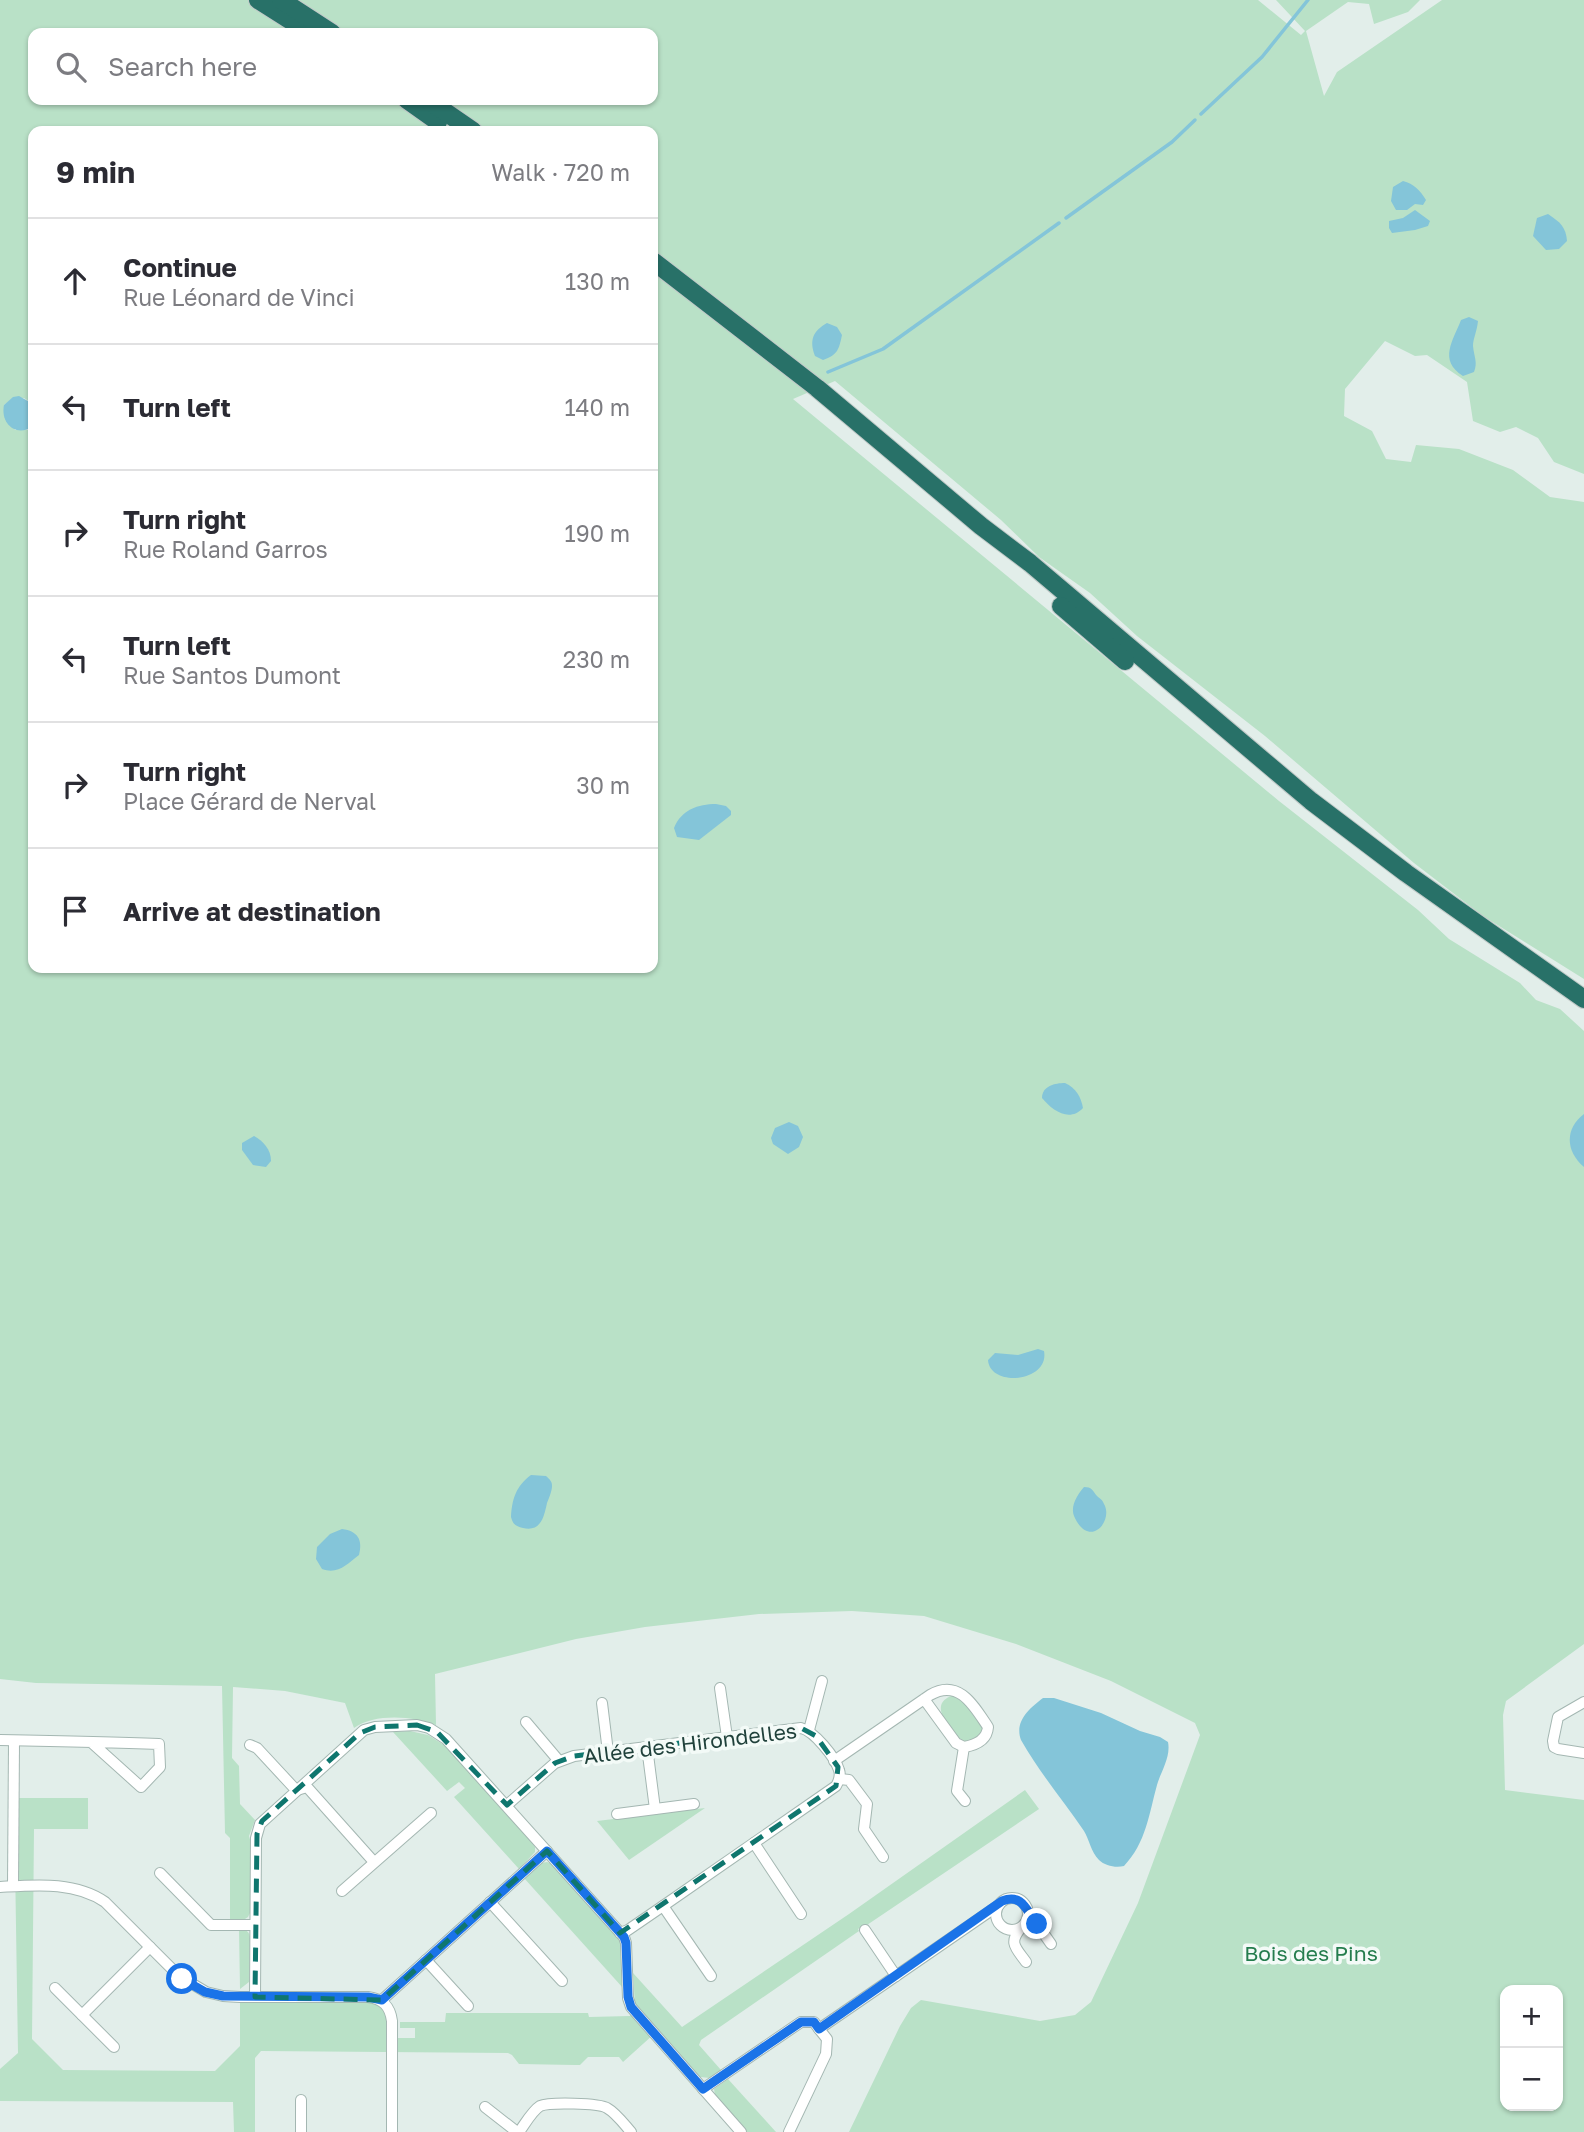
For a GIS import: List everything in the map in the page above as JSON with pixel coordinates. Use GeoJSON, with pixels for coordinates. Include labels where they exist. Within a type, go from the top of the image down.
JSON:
{"type":"FeatureCollection","features":[{"type":"Feature","properties":{"kind":"highway"},"geometry":{"type":"LineString","coordinates":[[258,0],[302,28]]}},
{"type":"Feature","properties":{"kind":"highway"},"geometry":{"type":"LineString","coordinates":[[281,0],[324,28]]}},
{"type":"Feature","properties":{"kind":"highway"},"geometry":{"type":"LineString","coordinates":[[414,105],[445,126]]}},
{"type":"Feature","properties":{"kind":"highway"},"geometry":{"type":"LineString","coordinates":[[435,105],[466,126]]}},
{"type":"Feature","properties":{"kind":"highway"},"geometry":{"type":"LineString","coordinates":[[658,265],[817,388],[981,526],[1030,563],[1311,801],[1406,873],[1584,999]]}},
{"type":"Feature","properties":{"kind":"highway"},"geometry":{"type":"LineString","coordinates":[[658,280],[804,393],[1304,810],[1398,882],[1584,1013]]}},
{"type":"Feature","properties":{"kind":"street"},"geometry":{"type":"LineString","coordinates":[[809,1730],[822,1681]]}},
{"type":"Feature","properties":{"kind":"street"},"geometry":{"type":"LineString","coordinates":[[720,1688],[727,1737]]}},
{"type":"Feature","properties":{"kind":"street"},"geometry":{"type":"LineString","coordinates":[[834,1761],[924,1699],[938,1691],[948,1690],[968,1699],[988,1727],[984,1740],[964,1747],[956,1743],[924,1699]]}},
{"type":"Feature","properties":{"kind":"street"},"geometry":{"type":"LineString","coordinates":[[1584,1702],[1558,1717],[1553,1741],[1558,1749],[1584,1753]]}},
{"type":"Feature","properties":{"kind":"street"},"geometry":{"type":"LineString","coordinates":[[602,1703],[608,1752]]}},
{"type":"Feature","properties":{"kind":"street"},"geometry":{"type":"LineString","coordinates":[[526,1722],[559,1760]]}},
{"type":"Feature","properties":{"kind":"street"},"geometry":{"type":"LineString","coordinates":[[255,1997],[256,1850],[258,1829],[262,1821],[365,1730],[392,1726],[417,1726],[434,1730],[446,1739],[507,1805],[620,1933],[626,1941],[628,1997],[631,2007],[741,2132]]}},
{"type":"Feature","properties":{"kind":"street","name":"Allée des Hirondelles"},"geometry":{"type":"LineString","coordinates":[[507,1805],[559,1760],[574,1756],[801,1728],[816,1735],[839,1770],[839,1779]]}},
{"type":"Feature","properties":{"kind":"street"},"geometry":{"type":"LineString","coordinates":[[0,1740],[14,1742],[91,1742],[159,1744],[160,1767],[141,1787],[91,1742]]}},
{"type":"Feature","properties":{"kind":"street"},"geometry":{"type":"LineString","coordinates":[[13,1886],[14,1742]]}},
{"type":"Feature","properties":{"kind":"street"},"geometry":{"type":"LineString","coordinates":[[250,1745],[257,1748],[296,1790]]}},
{"type":"Feature","properties":{"kind":"street"},"geometry":{"type":"LineString","coordinates":[[648,1747],[655,1809]]}},
{"type":"Feature","properties":{"kind":"street"},"geometry":{"type":"LineString","coordinates":[[964,1747],[957,1791],[965,1801]]}},
{"type":"Feature","properties":{"kind":"street"},"geometry":{"type":"LineString","coordinates":[[620,1933],[836,1786],[839,1779],[849,1780],[867,1804],[864,1829],[883,1857]]}},
{"type":"Feature","properties":{"kind":"street"},"geometry":{"type":"LineString","coordinates":[[296,1790],[307,1787],[374,1862]]}},
{"type":"Feature","properties":{"kind":"street"},"geometry":{"type":"LineString","coordinates":[[617,1814],[694,1804]]}},
{"type":"Feature","properties":{"kind":"street"},"geometry":{"type":"LineString","coordinates":[[342,1891],[431,1813]]}},
{"type":"Feature","properties":{"kind":"street"},"geometry":{"type":"LineString","coordinates":[[754,1843],[801,1914]]}},
{"type":"Feature","properties":{"kind":"street"},"geometry":{"type":"LineString","coordinates":[[382,2000],[547,1851]]}},
{"type":"Feature","properties":{"kind":"street"},"geometry":{"type":"LineString","coordinates":[[160,1873],[211,1925],[255,1925]]}},
{"type":"Feature","properties":{"kind":"street"},"geometry":{"type":"LineString","coordinates":[[0,1887],[66,1887],[91,1892],[105,1902],[182,1979],[200,1989],[223,1996],[368,1997],[382,2000],[390,2010],[392,2021],[392,2132]]}},
{"type":"Feature","properties":{"kind":"street"},"geometry":{"type":"LineString","coordinates":[[819,2029],[1007,1899],[1018,1899],[1023,1903],[1051,1944]]}},
{"type":"Feature","properties":{"kind":"street"},"geometry":{"type":"LineString","coordinates":[[490,1902],[562,1981]]}},
{"type":"Feature","properties":{"kind":"street"},"geometry":{"type":"LineString","coordinates":[[999,1905],[996,1916],[1001,1926],[1011,1930],[1037,1924]]}},
{"type":"Feature","properties":{"kind":"street"},"geometry":{"type":"LineString","coordinates":[[663,1906],[710,1976]]}},
{"type":"Feature","properties":{"kind":"street"},"geometry":{"type":"LineString","coordinates":[[1026,1962],[1014,1944],[1015,1935],[1027,1921],[1028,1913]]}},
{"type":"Feature","properties":{"kind":"street"},"geometry":{"type":"LineString","coordinates":[[864,1930],[896,1976]]}},
{"type":"Feature","properties":{"kind":"street"},"geometry":{"type":"LineString","coordinates":[[82,2015],[150,1947]]}},
{"type":"Feature","properties":{"kind":"street"},"geometry":{"type":"LineString","coordinates":[[426,1960],[468,2006]]}},
{"type":"Feature","properties":{"kind":"street"},"geometry":{"type":"LineString","coordinates":[[55,1988],[114,2047]]}},
{"type":"Feature","properties":{"kind":"street"},"geometry":{"type":"LineString","coordinates":[[703,2089],[801,2022],[814,2022],[827,2039],[826,2054],[789,2132]]}},
{"type":"Feature","properties":{"kind":"street"},"geometry":{"type":"LineString","coordinates":[[301,2101],[301,2132]]}},
{"type":"Feature","properties":{"kind":"street"},"geometry":{"type":"LineString","coordinates":[[485,2107],[518,2132],[537,2108],[544,2105],[601,2105],[609,2109],[631,2132]]}},
{"type":"Feature","properties":{"kind":"highlighted area"},"geometry":{"type":"Polygon","coordinates":[[[417,1725],[437,1732],[507,1805],[555,1763],[574,1756],[801,1728],[816,1736],[838,1767],[836,1786],[620,1933],[547,1851],[382,2000],[255,1997],[257,1834],[262,1821],[360,1733],[375,1727],[417,1725]]]}},
{"type":"Feature","properties":{"kind":"green space","name":"Bois des Pins"},"geometry":{"type":"Polygon","coordinates":[[[0,0],[1258,0],[1301,35],[1305,31],[1276,0],[1420,0],[1408,12],[1374,24],[1369,4],[1348,2],[1306,31],[1324,96],[1337,72],[1442,0],[1584,0],[1584,474],[1554,462],[1538,438],[1516,427],[1500,432],[1473,421],[1467,382],[1427,355],[1415,356],[1385,341],[1345,389],[1344,416],[1372,431],[1386,459],[1411,462],[1416,445],[1459,449],[1513,470],[1550,497],[1584,502],[1584,979],[1483,916],[1414,863],[1265,736],[1137,636],[1090,593],[1039,557],[1001,520],[835,381],[793,399],[1279,801],[1418,910],[1449,939],[1520,983],[1536,1000],[1560,1009],[1584,1031],[1584,1644],[1506,1701],[1503,1715],[1505,1790],[1584,1800],[1584,2132],[849,2132],[900,2026],[911,2008],[921,2000],[1040,2021],[1075,2015],[1091,2002],[1138,1903],[1200,1735],[1195,1723],[1111,1681],[1016,1644],[924,1616],[852,1611],[759,1614],[645,1627],[576,1639],[435,1674],[436,1725],[417,1720],[383,1718],[362,1723],[354,1728],[345,1703],[285,1691],[233,1687],[232,1758],[239,1766],[240,1804],[255,1820],[249,1836],[252,1846],[252,1909],[245,1919],[230,1920],[230,1838],[225,1833],[222,1686],[36,1683],[0,1679],[0,0]]]}},
{"type":"Feature","properties":{"kind":"green space"},"geometry":{"type":"Polygon","coordinates":[[[954,1695],[959,1696],[984,1727],[975,1739],[960,1740],[943,1716],[942,1704],[954,1695]]]}},
{"type":"Feature","properties":{"kind":"green space"},"geometry":{"type":"Polygon","coordinates":[[[410,1731],[428,1735],[444,1745],[529,1839],[535,1852],[519,1869],[454,1797],[465,1788],[459,1782],[447,1791],[393,1732],[410,1731]]]}},
{"type":"Feature","properties":{"kind":"green space"},"geometry":{"type":"Polygon","coordinates":[[[1025,1790],[1039,1809],[858,1929],[859,1931],[701,2040],[699,2045],[721,2070],[710,2078],[700,2077],[635,2005],[633,1973],[682,2027],[1025,1790]]]}},
{"type":"Feature","properties":{"kind":"green space"},"geometry":{"type":"Polygon","coordinates":[[[14,1798],[88,1798],[88,1829],[34,1829],[32,2039],[63,2070],[215,2071],[240,2046],[240,1997],[382,2000],[393,2038],[415,2038],[415,2028],[400,2028],[400,2022],[445,2022],[446,2013],[588,2013],[589,2017],[630,2016],[631,2007],[654,2034],[623,2062],[619,2057],[588,2057],[580,2065],[519,2064],[508,2053],[261,2051],[255,2058],[255,2132],[234,2132],[233,2102],[0,2101],[0,2069],[18,2053],[14,1798]]]}},
{"type":"Feature","properties":{"kind":"green space"},"geometry":{"type":"Polygon","coordinates":[[[705,1808],[629,1860],[597,1821],[705,1808]]]}},
{"type":"Feature","properties":{"kind":"green space"},"geometry":{"type":"Polygon","coordinates":[[[541,1863],[555,1865],[619,1938],[622,1948],[623,1988],[524,1878],[541,1863]]]}},
{"type":"Feature","properties":{"kind":"green space"},"geometry":{"type":"Polygon","coordinates":[[[239,1928],[247,1931],[250,1939],[249,1982],[240,1989],[239,1928]]]}},
{"type":"Feature","properties":{"kind":"green space"},"geometry":{"type":"Polygon","coordinates":[[[728,2079],[776,2132],[747,2132],[715,2095],[714,2089],[728,2079]]]}},
{"type":"Feature","properties":{"kind":"water"},"geometry":{"type":"Polygon","coordinates":[[[1403,181],[1421,193],[1426,200],[1423,205],[1415,204],[1407,210],[1396,210],[1391,201],[1393,187],[1403,181]]]}},
{"type":"Feature","properties":{"kind":"water"},"geometry":{"type":"Polygon","coordinates":[[[1415,210],[1430,221],[1428,226],[1392,233],[1389,221],[1403,218],[1415,210]]]}},
{"type":"Feature","properties":{"kind":"water"},"geometry":{"type":"Polygon","coordinates":[[[1548,214],[1564,228],[1567,241],[1559,249],[1546,250],[1533,236],[1537,218],[1548,214]]]}},
{"type":"Feature","properties":{"kind":"water"},"geometry":{"type":"Polygon","coordinates":[[[1469,317],[1478,321],[1473,346],[1476,365],[1474,372],[1463,376],[1455,370],[1449,357],[1461,320],[1469,317]]]}},
{"type":"Feature","properties":{"kind":"water"},"geometry":{"type":"Polygon","coordinates":[[[827,323],[837,327],[842,335],[837,351],[823,360],[815,356],[812,341],[818,329],[827,323]]]}},
{"type":"Feature","properties":{"kind":"water"},"geometry":{"type":"Polygon","coordinates":[[[19,396],[28,401],[27,429],[16,430],[7,423],[3,412],[4,405],[13,397],[19,396]]]}},
{"type":"Feature","properties":{"kind":"water"},"geometry":{"type":"Polygon","coordinates":[[[703,805],[726,806],[731,815],[699,840],[677,837],[674,828],[686,812],[703,805]]]}},
{"type":"Feature","properties":{"kind":"water"},"geometry":{"type":"Polygon","coordinates":[[[1065,1083],[1075,1090],[1083,1108],[1067,1115],[1051,1107],[1042,1098],[1047,1088],[1065,1083]]]}},
{"type":"Feature","properties":{"kind":"water"},"geometry":{"type":"Polygon","coordinates":[[[1584,1114],[1584,1167],[1573,1154],[1570,1140],[1573,1126],[1584,1114]]]}},
{"type":"Feature","properties":{"kind":"water"},"geometry":{"type":"Polygon","coordinates":[[[789,1122],[798,1126],[803,1137],[799,1147],[788,1154],[773,1144],[771,1138],[775,1128],[789,1122]]]}},
{"type":"Feature","properties":{"kind":"water"},"geometry":{"type":"Polygon","coordinates":[[[254,1136],[270,1153],[271,1161],[266,1167],[253,1165],[242,1150],[242,1143],[254,1136]]]}},
{"type":"Feature","properties":{"kind":"water"},"geometry":{"type":"Polygon","coordinates":[[[1038,1349],[1044,1351],[1043,1361],[1038,1369],[1019,1378],[998,1375],[991,1369],[988,1360],[995,1353],[1018,1355],[1038,1349]]]}},
{"type":"Feature","properties":{"kind":"water"},"geometry":{"type":"Polygon","coordinates":[[[531,1475],[546,1476],[552,1486],[541,1522],[529,1529],[516,1525],[511,1517],[516,1493],[531,1475]]]}},
{"type":"Feature","properties":{"kind":"water"},"geometry":{"type":"Polygon","coordinates":[[[1084,1487],[1092,1489],[1106,1511],[1103,1524],[1093,1532],[1080,1526],[1073,1512],[1075,1500],[1084,1487]]]}},
{"type":"Feature","properties":{"kind":"water"},"geometry":{"type":"Polygon","coordinates":[[[342,1529],[358,1537],[359,1555],[338,1570],[322,1569],[316,1559],[317,1547],[330,1534],[342,1529]]]}},
{"type":"Feature","properties":{"kind":"water"},"geometry":{"type":"Polygon","coordinates":[[[1043,1698],[1054,1698],[1101,1713],[1168,1742],[1167,1759],[1146,1828],[1137,1848],[1124,1866],[1107,1865],[1096,1857],[1084,1831],[1021,1740],[1021,1721],[1043,1698]]]}},
{"type":"Feature","properties":{"kind":"waterway"},"geometry":{"type":"LineString","coordinates":[[1201,114],[1262,57],[1308,0]]}},
{"type":"Feature","properties":{"kind":"waterway"},"geometry":{"type":"LineString","coordinates":[[1066,218],[1172,142],[1195,120]]}},
{"type":"Feature","properties":{"kind":"waterway"},"geometry":{"type":"LineString","coordinates":[[828,372],[883,349],[1059,223]]}},
{"type":"Feature","properties":{"kind":"route"},"geometry":{"type":"LineString","coordinates":[[182,1979],[205,1992],[223,1996],[368,1997],[382,2000],[547,1851],[624,1937],[631,2007],[703,2089],[801,2022],[814,2022],[819,2029],[1002,1901],[1018,1899],[1037,1924]]}}]}
